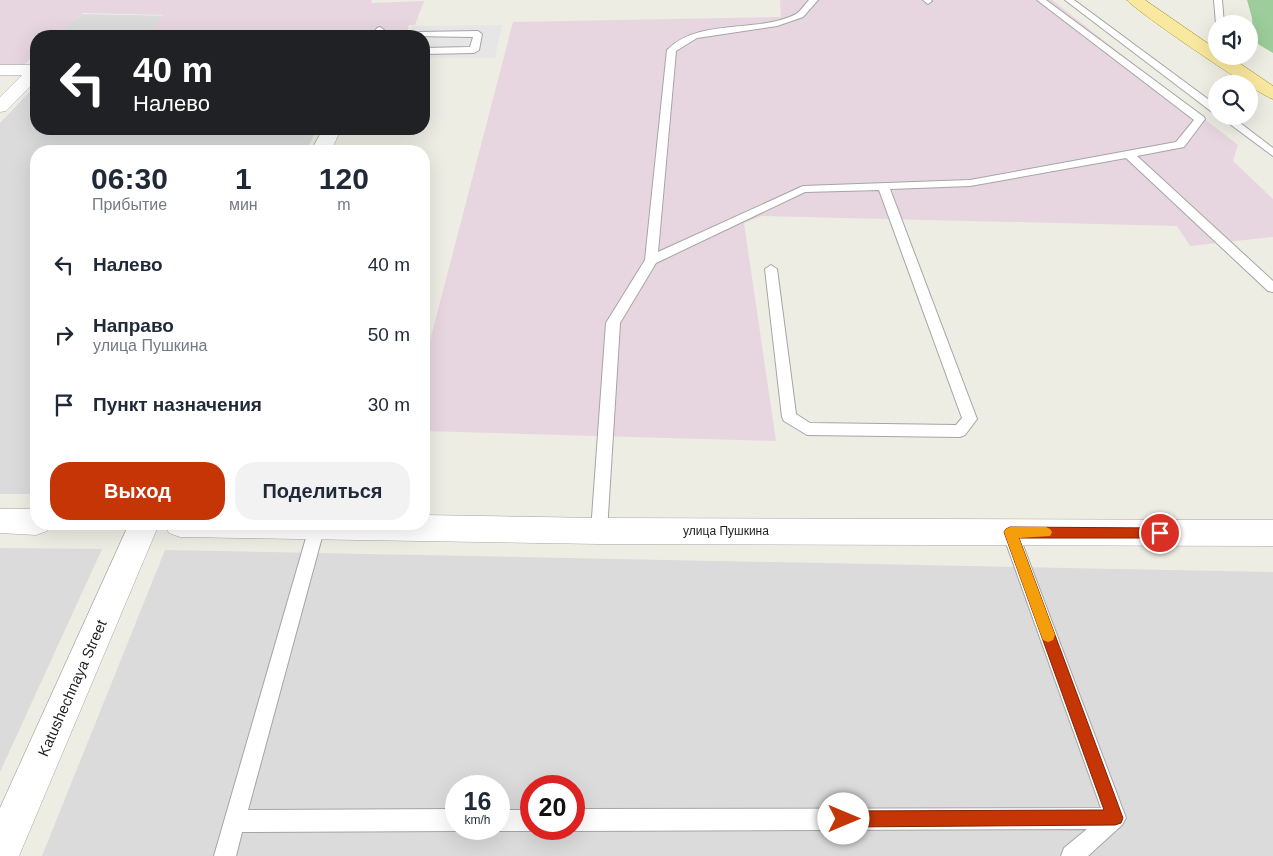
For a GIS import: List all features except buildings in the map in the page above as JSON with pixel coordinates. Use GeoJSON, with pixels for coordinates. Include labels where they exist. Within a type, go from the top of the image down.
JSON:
{"type":"FeatureCollection","features":[{"type":"Feature","properties":{"kind":"main road"},"geometry":{"type":"LineString","coordinates":[[1135,0],[1208,48]]}},
{"type":"Feature","properties":{"kind":"main road"},"geometry":{"type":"LineString","coordinates":[[1232,65],[1273,94]]}},
{"type":"Feature","properties":{"kind":"street"},"geometry":{"type":"LineString","coordinates":[[0,70],[30,70]]}},
{"type":"Feature","properties":{"kind":"street"},"geometry":{"type":"LineString","coordinates":[[0,107],[30,76]]}},
{"type":"Feature","properties":{"kind":"street"},"geometry":{"type":"LineString","coordinates":[[0,521],[30,522]]}},
{"type":"Feature","properties":{"kind":"street","name":"улица Пушкина"},"geometry":{"type":"LineString","coordinates":[[430,528],[599,531],[1273,533]]}},
{"type":"Feature","properties":{"kind":"street","name":"Katushechnaya Street"},"geometry":{"type":"LineString","coordinates":[[0,852],[141,530]]}},
{"type":"Feature","properties":{"kind":"lane"},"geometry":{"type":"LineString","coordinates":[[599,531],[613,323],[651,260],[672,50],[694,36],[777,23],[800,15],[814,0]]}},
{"type":"Feature","properties":{"kind":"lane"},"geometry":{"type":"LineString","coordinates":[[651,260],[803,189],[970,183],[1180,144],[1200,119],[1041,0]]}},
{"type":"Feature","properties":{"kind":"lane"},"geometry":{"type":"LineString","coordinates":[[1069,0],[1208,104]]}},
{"type":"Feature","properties":{"kind":"lane"},"geometry":{"type":"LineString","coordinates":[[1218,0],[1219,15]]}},
{"type":"Feature","properties":{"kind":"lane"},"geometry":{"type":"LineString","coordinates":[[430,35],[478,34],[474,50],[430,50]]}},
{"type":"Feature","properties":{"kind":"lane"},"geometry":{"type":"LineString","coordinates":[[1236,125],[1273,153]]}},
{"type":"Feature","properties":{"kind":"lane"},"geometry":{"type":"LineString","coordinates":[[1128,154],[1273,288]]}},
{"type":"Feature","properties":{"kind":"lane"},"geometry":{"type":"LineString","coordinates":[[771,269],[789,417],[807,430],[960,431],[970,419],[883,186]]}},
{"type":"Feature","properties":{"kind":"lane"},"geometry":{"type":"LineString","coordinates":[[225,856],[316,530]]}},
{"type":"Feature","properties":{"kind":"lane"},"geometry":{"type":"LineString","coordinates":[[1010,532],[1115,818]]}},
{"type":"Feature","properties":{"kind":"lane"},"geometry":{"type":"LineString","coordinates":[[585,820],[1115,818]]}},
{"type":"Feature","properties":{"kind":"lane"},"geometry":{"type":"LineString","coordinates":[[1072,856],[1115,818]]}},
{"type":"Feature","properties":{"kind":"lane"},"geometry":{"type":"LineString","coordinates":[[234,821],[445,820]]}},
{"type":"Feature","properties":{"kind":"shaded area"},"geometry":{"type":"Polygon","coordinates":[[[0,0],[372,0],[371,3],[424,1],[415,25],[409,25],[407,30],[151,30],[163,15],[83,13],[62,30],[30,30],[30,59],[24,65],[0,65],[0,0]]]}},
{"type":"Feature","properties":{"kind":"shaded area"},"geometry":{"type":"Polygon","coordinates":[[[780,0],[1052,0],[1208,122],[1208,125],[1212,125],[1238,145],[1233,161],[1273,199],[1273,237],[1190,246],[1177,226],[762,216],[744,223],[776,441],[430,431],[430,341],[513,22],[781,17],[780,0]]]}},
{"type":"Feature","properties":{"kind":"shaded area"},"geometry":{"type":"Polygon","coordinates":[[[82,14],[181,16],[170,30],[62,30],[82,14]]]}},
{"type":"Feature","properties":{"kind":"shaded area"},"geometry":{"type":"Polygon","coordinates":[[[502,25],[495,58],[430,58],[430,30],[410,30],[412,26],[502,25]]]}},
{"type":"Feature","properties":{"kind":"shaded area"},"geometry":{"type":"Polygon","coordinates":[[[30,91],[30,135],[314,135],[309,145],[30,145],[30,494],[0,494],[0,123],[30,91]]]}},
{"type":"Feature","properties":{"kind":"shaded area"},"geometry":{"type":"Polygon","coordinates":[[[0,548],[102,549],[0,772],[0,548]]]}},
{"type":"Feature","properties":{"kind":"shaded area"},"geometry":{"type":"Polygon","coordinates":[[[165,550],[1273,572],[1273,856],[42,856],[165,550]]]}},
{"type":"Feature","properties":{"kind":"green space"},"geometry":{"type":"Polygon","coordinates":[[[1247,0],[1273,0],[1273,53],[1258,44],[1258,15],[1251,15],[1247,0]]]}},
{"type":"Feature","properties":{"kind":"slow traffic"},"geometry":{"type":"LineString","coordinates":[[1046,532],[1010,532],[1048,635]]}},
{"type":"Feature","properties":{"kind":"route"},"geometry":{"type":"LineString","coordinates":[[844,819],[1115,818],[1010,532],[1160,533]]}}]}
